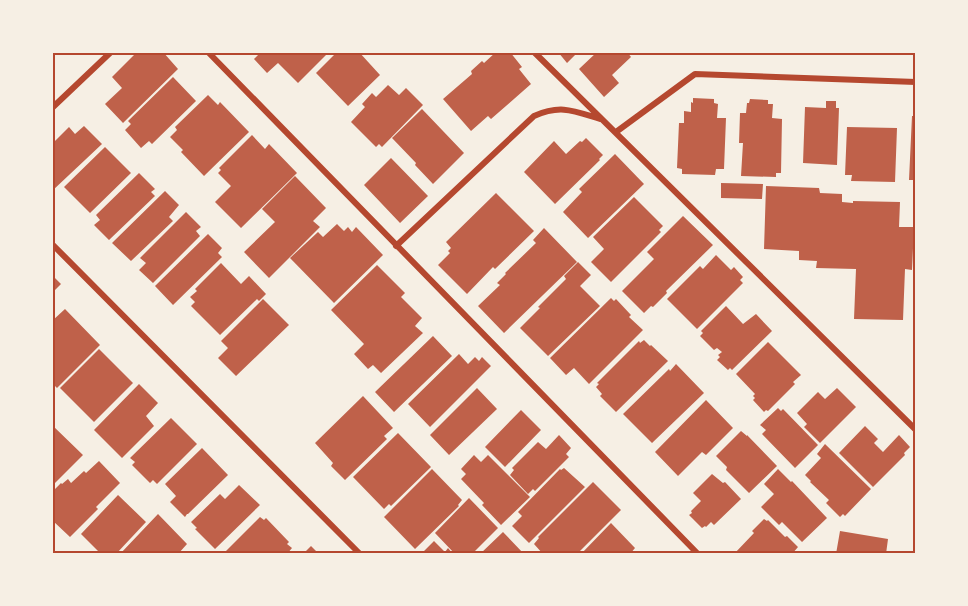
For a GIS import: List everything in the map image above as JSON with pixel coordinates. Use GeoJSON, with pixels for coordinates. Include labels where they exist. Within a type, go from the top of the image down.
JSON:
{"type":"FeatureCollection","features":[{"type":"Feature","properties":{"kind":"street"},"geometry":{"type":"LineString","coordinates":[[52,108],[111,52]]}},
{"type":"Feature","properties":{"kind":"street"},"geometry":{"type":"LineString","coordinates":[[208,52],[698,554]]}},
{"type":"Feature","properties":{"kind":"street"},"geometry":{"type":"LineString","coordinates":[[534,52],[915,430]]}},
{"type":"Feature","properties":{"kind":"street"},"geometry":{"type":"LineString","coordinates":[[616,132],[695,74],[915,82]]}},
{"type":"Feature","properties":{"kind":"street"},"geometry":{"type":"LineString","coordinates":[[396,246],[534,116],[547,110],[560,108],[604,120]]}},
{"type":"Feature","properties":{"kind":"street"},"geometry":{"type":"LineString","coordinates":[[52,244],[360,554]]}},
{"type":"Feature","properties":{"kind":"building"},"geometry":{"type":"Polygon","coordinates":[[[137,52],[163,52],[178,69],[123,123],[105,104],[122,88],[112,77],[137,52]]]}},
{"type":"Feature","properties":{"kind":"building"},"geometry":{"type":"Polygon","coordinates":[[[261,52],[329,52],[298,83],[278,63],[267,73],[254,59],[261,52]]]}},
{"type":"Feature","properties":{"kind":"building"},"geometry":{"type":"Polygon","coordinates":[[[337,52],[359,52],[380,75],[348,106],[316,73],[337,52]]]}},
{"type":"Feature","properties":{"kind":"building"},"geometry":{"type":"Polygon","coordinates":[[[496,52],[510,52],[522,67],[519,69],[531,84],[491,119],[488,116],[471,131],[443,99],[472,74],[471,71],[482,61],[484,63],[496,52]]]}},
{"type":"Feature","properties":{"kind":"building"},"geometry":{"type":"Polygon","coordinates":[[[558,52],[578,52],[567,63],[558,52]]]}},
{"type":"Feature","properties":{"kind":"building"},"geometry":{"type":"Polygon","coordinates":[[[597,52],[627,52],[631,57],[612,75],[619,83],[604,97],[579,69],[597,52]]]}},
{"type":"Feature","properties":{"kind":"building"},"geometry":{"type":"Polygon","coordinates":[[[173,77],[196,101],[152,144],[149,141],[141,148],[125,130],[131,124],[128,121],[173,77]]]}},
{"type":"Feature","properties":{"kind":"building"},"geometry":{"type":"Polygon","coordinates":[[[388,85],[399,95],[406,88],[423,105],[382,147],[379,144],[376,147],[351,122],[365,107],[362,104],[372,93],[376,97],[388,85]]]}},
{"type":"Feature","properties":{"kind":"building"},"geometry":{"type":"Polygon","coordinates":[[[208,95],[218,105],[220,102],[249,132],[204,176],[170,137],[177,130],[175,127],[208,95]]]}},
{"type":"Feature","properties":{"kind":"building"},"geometry":{"type":"Polygon","coordinates":[[[693,98],[714,99],[714,103],[718,104],[717,118],[726,118],[724,169],[716,169],[715,175],[682,174],[682,169],[677,168],[679,123],[684,123],[684,111],[691,112],[693,98]]]}},
{"type":"Feature","properties":{"kind":"building"},"geometry":{"type":"Polygon","coordinates":[[[750,99],[768,100],[768,104],[773,104],[772,118],[782,119],[781,173],[776,173],[776,177],[741,176],[743,143],[739,143],[740,113],[746,113],[750,99]]]}},
{"type":"Feature","properties":{"kind":"building"},"geometry":{"type":"Polygon","coordinates":[[[826,101],[836,101],[836,108],[839,108],[837,165],[803,163],[805,107],[826,108],[826,101]]]}},
{"type":"Feature","properties":{"kind":"building"},"geometry":{"type":"Polygon","coordinates":[[[422,109],[464,153],[433,184],[392,138],[422,109]]]}},
{"type":"Feature","properties":{"kind":"building"},"geometry":{"type":"Polygon","coordinates":[[[912,116],[916,116],[916,180],[909,180],[912,116]]]}},
{"type":"Feature","properties":{"kind":"building"},"geometry":{"type":"Polygon","coordinates":[[[84,126],[102,144],[52,191],[52,144],[69,127],[75,134],[84,126]]]}},
{"type":"Feature","properties":{"kind":"building"},"geometry":{"type":"Polygon","coordinates":[[[847,127],[897,128],[895,182],[851,181],[852,175],[845,175],[847,127]]]}},
{"type":"Feature","properties":{"kind":"building"},"geometry":{"type":"Polygon","coordinates":[[[252,135],[265,149],[269,144],[297,173],[241,228],[215,202],[231,186],[218,173],[221,170],[219,168],[252,135]]]}},
{"type":"Feature","properties":{"kind":"building"},"geometry":{"type":"Polygon","coordinates":[[[586,138],[603,155],[555,204],[524,172],[554,141],[566,154],[586,138]]]}},
{"type":"Feature","properties":{"kind":"building"},"geometry":{"type":"Polygon","coordinates":[[[105,147],[131,173],[90,213],[64,187],[105,147]]]}},
{"type":"Feature","properties":{"kind":"building"},"geometry":{"type":"Polygon","coordinates":[[[615,154],[644,184],[588,238],[563,212],[582,192],[579,189],[615,154]]]}},
{"type":"Feature","properties":{"kind":"building"},"geometry":{"type":"Polygon","coordinates":[[[391,158],[428,196],[400,223],[364,185],[391,158]]]}},
{"type":"Feature","properties":{"kind":"building"},"geometry":{"type":"Polygon","coordinates":[[[139,173],[155,189],[151,192],[155,196],[109,240],[94,225],[100,220],[96,215],[139,173]]]}},
{"type":"Feature","properties":{"kind":"building"},"geometry":{"type":"Polygon","coordinates":[[[295,176],[326,208],[313,221],[320,227],[269,278],[244,252],[275,222],[262,209],[295,176]]]}},
{"type":"Feature","properties":{"kind":"building"},"geometry":{"type":"Polygon","coordinates":[[[721,183],[763,184],[762,199],[721,198],[721,183]]]}},
{"type":"Feature","properties":{"kind":"building"},"geometry":{"type":"Polygon","coordinates":[[[766,186],[819,188],[820,193],[842,194],[842,202],[900,202],[899,227],[914,227],[912,270],[905,269],[903,320],[854,319],[856,269],[816,268],[817,261],[799,260],[799,251],[764,249],[766,186]]]}},
{"type":"Feature","properties":{"kind":"building"},"geometry":{"type":"Polygon","coordinates":[[[165,191],[179,205],[169,217],[173,221],[131,261],[112,243],[165,191]]]}},
{"type":"Feature","properties":{"kind":"building"},"geometry":{"type":"Polygon","coordinates":[[[496,193],[534,231],[495,269],[493,267],[467,294],[438,265],[450,253],[448,251],[451,248],[446,242],[496,193]]]}},
{"type":"Feature","properties":{"kind":"building"},"geometry":{"type":"Polygon","coordinates":[[[634,197],[663,226],[659,230],[661,232],[611,282],[591,262],[604,249],[593,237],[634,197]]]}},
{"type":"Feature","properties":{"kind":"building"},"geometry":{"type":"Polygon","coordinates":[[[186,212],[201,227],[196,231],[200,236],[153,283],[139,270],[146,263],[140,258],[186,212]]]}},
{"type":"Feature","properties":{"kind":"building"},"geometry":{"type":"Polygon","coordinates":[[[683,216],[713,245],[653,307],[651,306],[644,313],[622,291],[654,259],[647,252],[683,216]]]}},
{"type":"Feature","properties":{"kind":"building"},"geometry":{"type":"Polygon","coordinates":[[[337,224],[344,231],[348,227],[352,232],[356,227],[383,255],[334,303],[290,258],[318,232],[323,237],[337,224]]]}},
{"type":"Feature","properties":{"kind":"building"},"geometry":{"type":"Polygon","coordinates":[[[544,228],[577,262],[504,333],[478,306],[500,285],[497,283],[505,273],[536,243],[533,240],[544,228]]]}},
{"type":"Feature","properties":{"kind":"building"},"geometry":{"type":"Polygon","coordinates":[[[208,234],[222,248],[218,253],[222,257],[173,305],[155,286],[208,234]]]}},
{"type":"Feature","properties":{"kind":"building"},"geometry":{"type":"Polygon","coordinates":[[[716,255],[731,270],[734,267],[743,277],[740,280],[743,283],[697,329],[667,299],[700,266],[703,269],[716,255]]]}},
{"type":"Feature","properties":{"kind":"building"},"geometry":{"type":"Polygon","coordinates":[[[578,262],[591,275],[580,286],[600,306],[548,356],[520,328],[566,279],[564,276],[578,262]]]}},
{"type":"Feature","properties":{"kind":"building"},"geometry":{"type":"Polygon","coordinates":[[[221,263],[241,284],[249,276],[266,294],[259,301],[257,299],[220,335],[191,306],[195,302],[190,297],[221,263]]]}},
{"type":"Feature","properties":{"kind":"building"},"geometry":{"type":"Polygon","coordinates":[[[377,265],[405,293],[401,297],[422,318],[415,326],[423,333],[381,373],[373,365],[368,369],[354,354],[364,344],[331,310],[377,265]]]}},
{"type":"Feature","properties":{"kind":"building"},"geometry":{"type":"Polygon","coordinates":[[[52,275],[61,284],[52,293],[52,275]]]}},
{"type":"Feature","properties":{"kind":"building"},"geometry":{"type":"Polygon","coordinates":[[[611,298],[614,301],[616,299],[631,315],[629,317],[643,330],[589,384],[574,368],[566,375],[550,358],[611,298]]]}},
{"type":"Feature","properties":{"kind":"building"},"geometry":{"type":"Polygon","coordinates":[[[263,299],[289,325],[236,376],[218,358],[228,348],[221,341],[263,299]]]}},
{"type":"Feature","properties":{"kind":"building"},"geometry":{"type":"Polygon","coordinates":[[[726,306],[743,324],[756,314],[772,331],[732,370],[730,368],[728,370],[717,360],[720,357],[718,355],[722,352],[717,348],[714,350],[700,336],[703,333],[701,331],[726,306]]]}},
{"type":"Feature","properties":{"kind":"building"},"geometry":{"type":"Polygon","coordinates":[[[65,309],[100,345],[57,388],[55,386],[52,388],[52,321],[65,309]]]}},
{"type":"Feature","properties":{"kind":"building"},"geometry":{"type":"Polygon","coordinates":[[[433,336],[452,356],[394,412],[375,392],[433,336]]]}},
{"type":"Feature","properties":{"kind":"building"},"geometry":{"type":"Polygon","coordinates":[[[644,340],[668,361],[616,412],[600,396],[602,394],[596,387],[599,384],[597,383],[639,341],[640,343],[644,340]]]}},
{"type":"Feature","properties":{"kind":"building"},"geometry":{"type":"Polygon","coordinates":[[[768,342],[801,375],[768,411],[764,412],[753,400],[755,394],[736,374],[768,342]]]}},
{"type":"Feature","properties":{"kind":"building"},"geometry":{"type":"Polygon","coordinates":[[[99,349],[133,383],[94,422],[60,388],[99,349]]]}},
{"type":"Feature","properties":{"kind":"building"},"geometry":{"type":"Polygon","coordinates":[[[459,354],[468,364],[475,357],[479,361],[482,357],[491,366],[430,427],[408,404],[459,354]]]}},
{"type":"Feature","properties":{"kind":"building"},"geometry":{"type":"Polygon","coordinates":[[[676,364],[704,393],[652,443],[623,414],[676,364]]]}},
{"type":"Feature","properties":{"kind":"building"},"geometry":{"type":"Polygon","coordinates":[[[139,384],[158,403],[146,416],[154,426],[122,458],[94,430],[139,384]]]}},
{"type":"Feature","properties":{"kind":"building"},"geometry":{"type":"Polygon","coordinates":[[[477,388],[497,409],[449,455],[430,435],[477,388]]]}},
{"type":"Feature","properties":{"kind":"building"},"geometry":{"type":"Polygon","coordinates":[[[837,388],[856,407],[820,443],[804,427],[807,424],[797,413],[818,392],[825,399],[837,388]]]}},
{"type":"Feature","properties":{"kind":"building"},"geometry":{"type":"Polygon","coordinates":[[[363,396],[393,428],[384,436],[387,439],[345,480],[331,466],[333,463],[315,443],[363,396]]]}},
{"type":"Feature","properties":{"kind":"building"},"geometry":{"type":"Polygon","coordinates":[[[706,400],[733,428],[706,455],[702,452],[678,476],[655,452],[706,400]]]}},
{"type":"Feature","properties":{"kind":"building"},"geometry":{"type":"Polygon","coordinates":[[[778,408],[781,411],[783,409],[818,445],[795,468],[762,434],[766,430],[760,425],[778,408]]]}},
{"type":"Feature","properties":{"kind":"building"},"geometry":{"type":"Polygon","coordinates":[[[521,410],[541,430],[505,467],[485,447],[521,410]]]}},
{"type":"Feature","properties":{"kind":"building"},"geometry":{"type":"Polygon","coordinates":[[[171,418],[197,444],[157,484],[153,480],[150,483],[132,465],[135,462],[130,458],[171,418]]]}},
{"type":"Feature","properties":{"kind":"building"},"geometry":{"type":"Polygon","coordinates":[[[52,425],[83,455],[52,486],[52,425]]]}},
{"type":"Feature","properties":{"kind":"building"},"geometry":{"type":"Polygon","coordinates":[[[865,426],[878,439],[874,443],[883,452],[899,435],[910,447],[873,487],[839,453],[865,426]]]}},
{"type":"Feature","properties":{"kind":"building"},"geometry":{"type":"Polygon","coordinates":[[[741,431],[777,466],[749,493],[726,470],[727,467],[716,456],[741,431]]]}},
{"type":"Feature","properties":{"kind":"building"},"geometry":{"type":"Polygon","coordinates":[[[398,433],[431,467],[391,506],[389,504],[384,509],[353,477],[398,433]]]}},
{"type":"Feature","properties":{"kind":"building"},"geometry":{"type":"Polygon","coordinates":[[[559,435],[571,448],[566,454],[569,457],[535,491],[533,489],[528,494],[510,475],[514,470],[512,468],[538,442],[546,449],[559,435]]]}},
{"type":"Feature","properties":{"kind":"building"},"geometry":{"type":"Polygon","coordinates":[[[825,444],[871,489],[845,516],[843,514],[840,517],[826,503],[829,500],[805,475],[821,458],[817,454],[825,444]]]}},
{"type":"Feature","properties":{"kind":"building"},"geometry":{"type":"Polygon","coordinates":[[[202,448],[228,475],[185,517],[170,502],[176,496],[165,484],[202,448]]]}},
{"type":"Feature","properties":{"kind":"building"},"geometry":{"type":"Polygon","coordinates":[[[474,455],[481,462],[488,455],[530,497],[501,525],[461,479],[466,474],[461,469],[474,455]]]}},
{"type":"Feature","properties":{"kind":"building"},"geometry":{"type":"Polygon","coordinates":[[[99,461],[120,483],[70,537],[52,520],[52,492],[68,479],[71,483],[99,461]]]}},
{"type":"Feature","properties":{"kind":"building"},"geometry":{"type":"Polygon","coordinates":[[[564,468],[585,487],[529,543],[512,526],[522,516],[518,512],[560,469],[564,468]]]}},
{"type":"Feature","properties":{"kind":"building"},"geometry":{"type":"Polygon","coordinates":[[[432,469],[462,500],[459,506],[415,549],[384,517],[432,469]]]}},
{"type":"Feature","properties":{"kind":"building"},"geometry":{"type":"Polygon","coordinates":[[[778,469],[827,518],[802,542],[782,522],[779,525],[761,507],[774,494],[764,484],[778,469]]]}},
{"type":"Feature","properties":{"kind":"building"},"geometry":{"type":"Polygon","coordinates":[[[712,474],[723,483],[725,482],[741,499],[714,525],[711,522],[702,528],[689,515],[701,501],[693,493],[712,474]]]}},
{"type":"Feature","properties":{"kind":"building"},"geometry":{"type":"Polygon","coordinates":[[[593,482],[621,510],[577,554],[543,554],[534,544],[538,537],[593,482]]]}},
{"type":"Feature","properties":{"kind":"building"},"geometry":{"type":"Polygon","coordinates":[[[239,485],[260,505],[215,549],[191,522],[220,494],[225,499],[239,485]]]}},
{"type":"Feature","properties":{"kind":"building"},"geometry":{"type":"Polygon","coordinates":[[[118,495],[146,522],[116,554],[101,554],[81,534],[118,495]]]}},
{"type":"Feature","properties":{"kind":"building"},"geometry":{"type":"Polygon","coordinates":[[[469,498],[498,528],[472,554],[455,554],[435,533],[469,498]]]}},
{"type":"Feature","properties":{"kind":"building"},"geometry":{"type":"Polygon","coordinates":[[[158,514],[187,544],[178,554],[120,554],[158,514]]]}},
{"type":"Feature","properties":{"kind":"building"},"geometry":{"type":"Polygon","coordinates":[[[260,517],[264,520],[266,518],[289,542],[287,544],[292,548],[287,554],[223,554],[260,517]]]}},
{"type":"Feature","properties":{"kind":"building"},"geometry":{"type":"Polygon","coordinates":[[[764,519],[798,547],[792,554],[734,554],[754,533],[752,531],[764,519]]]}},
{"type":"Feature","properties":{"kind":"building"},"geometry":{"type":"Polygon","coordinates":[[[611,523],[635,548],[630,554],[581,554],[611,523]]]}},
{"type":"Feature","properties":{"kind":"building"},"geometry":{"type":"Polygon","coordinates":[[[840,531],[888,539],[886,554],[836,554],[840,531]]]}},
{"type":"Feature","properties":{"kind":"building"},"geometry":{"type":"Polygon","coordinates":[[[503,532],[524,554],[480,554],[503,532]]]}},
{"type":"Feature","properties":{"kind":"building"},"geometry":{"type":"Polygon","coordinates":[[[434,541],[445,552],[448,548],[453,554],[421,554],[434,541]]]}},
{"type":"Feature","properties":{"kind":"building"},"geometry":{"type":"Polygon","coordinates":[[[311,546],[319,554],[303,554],[311,546]]]}}]}
